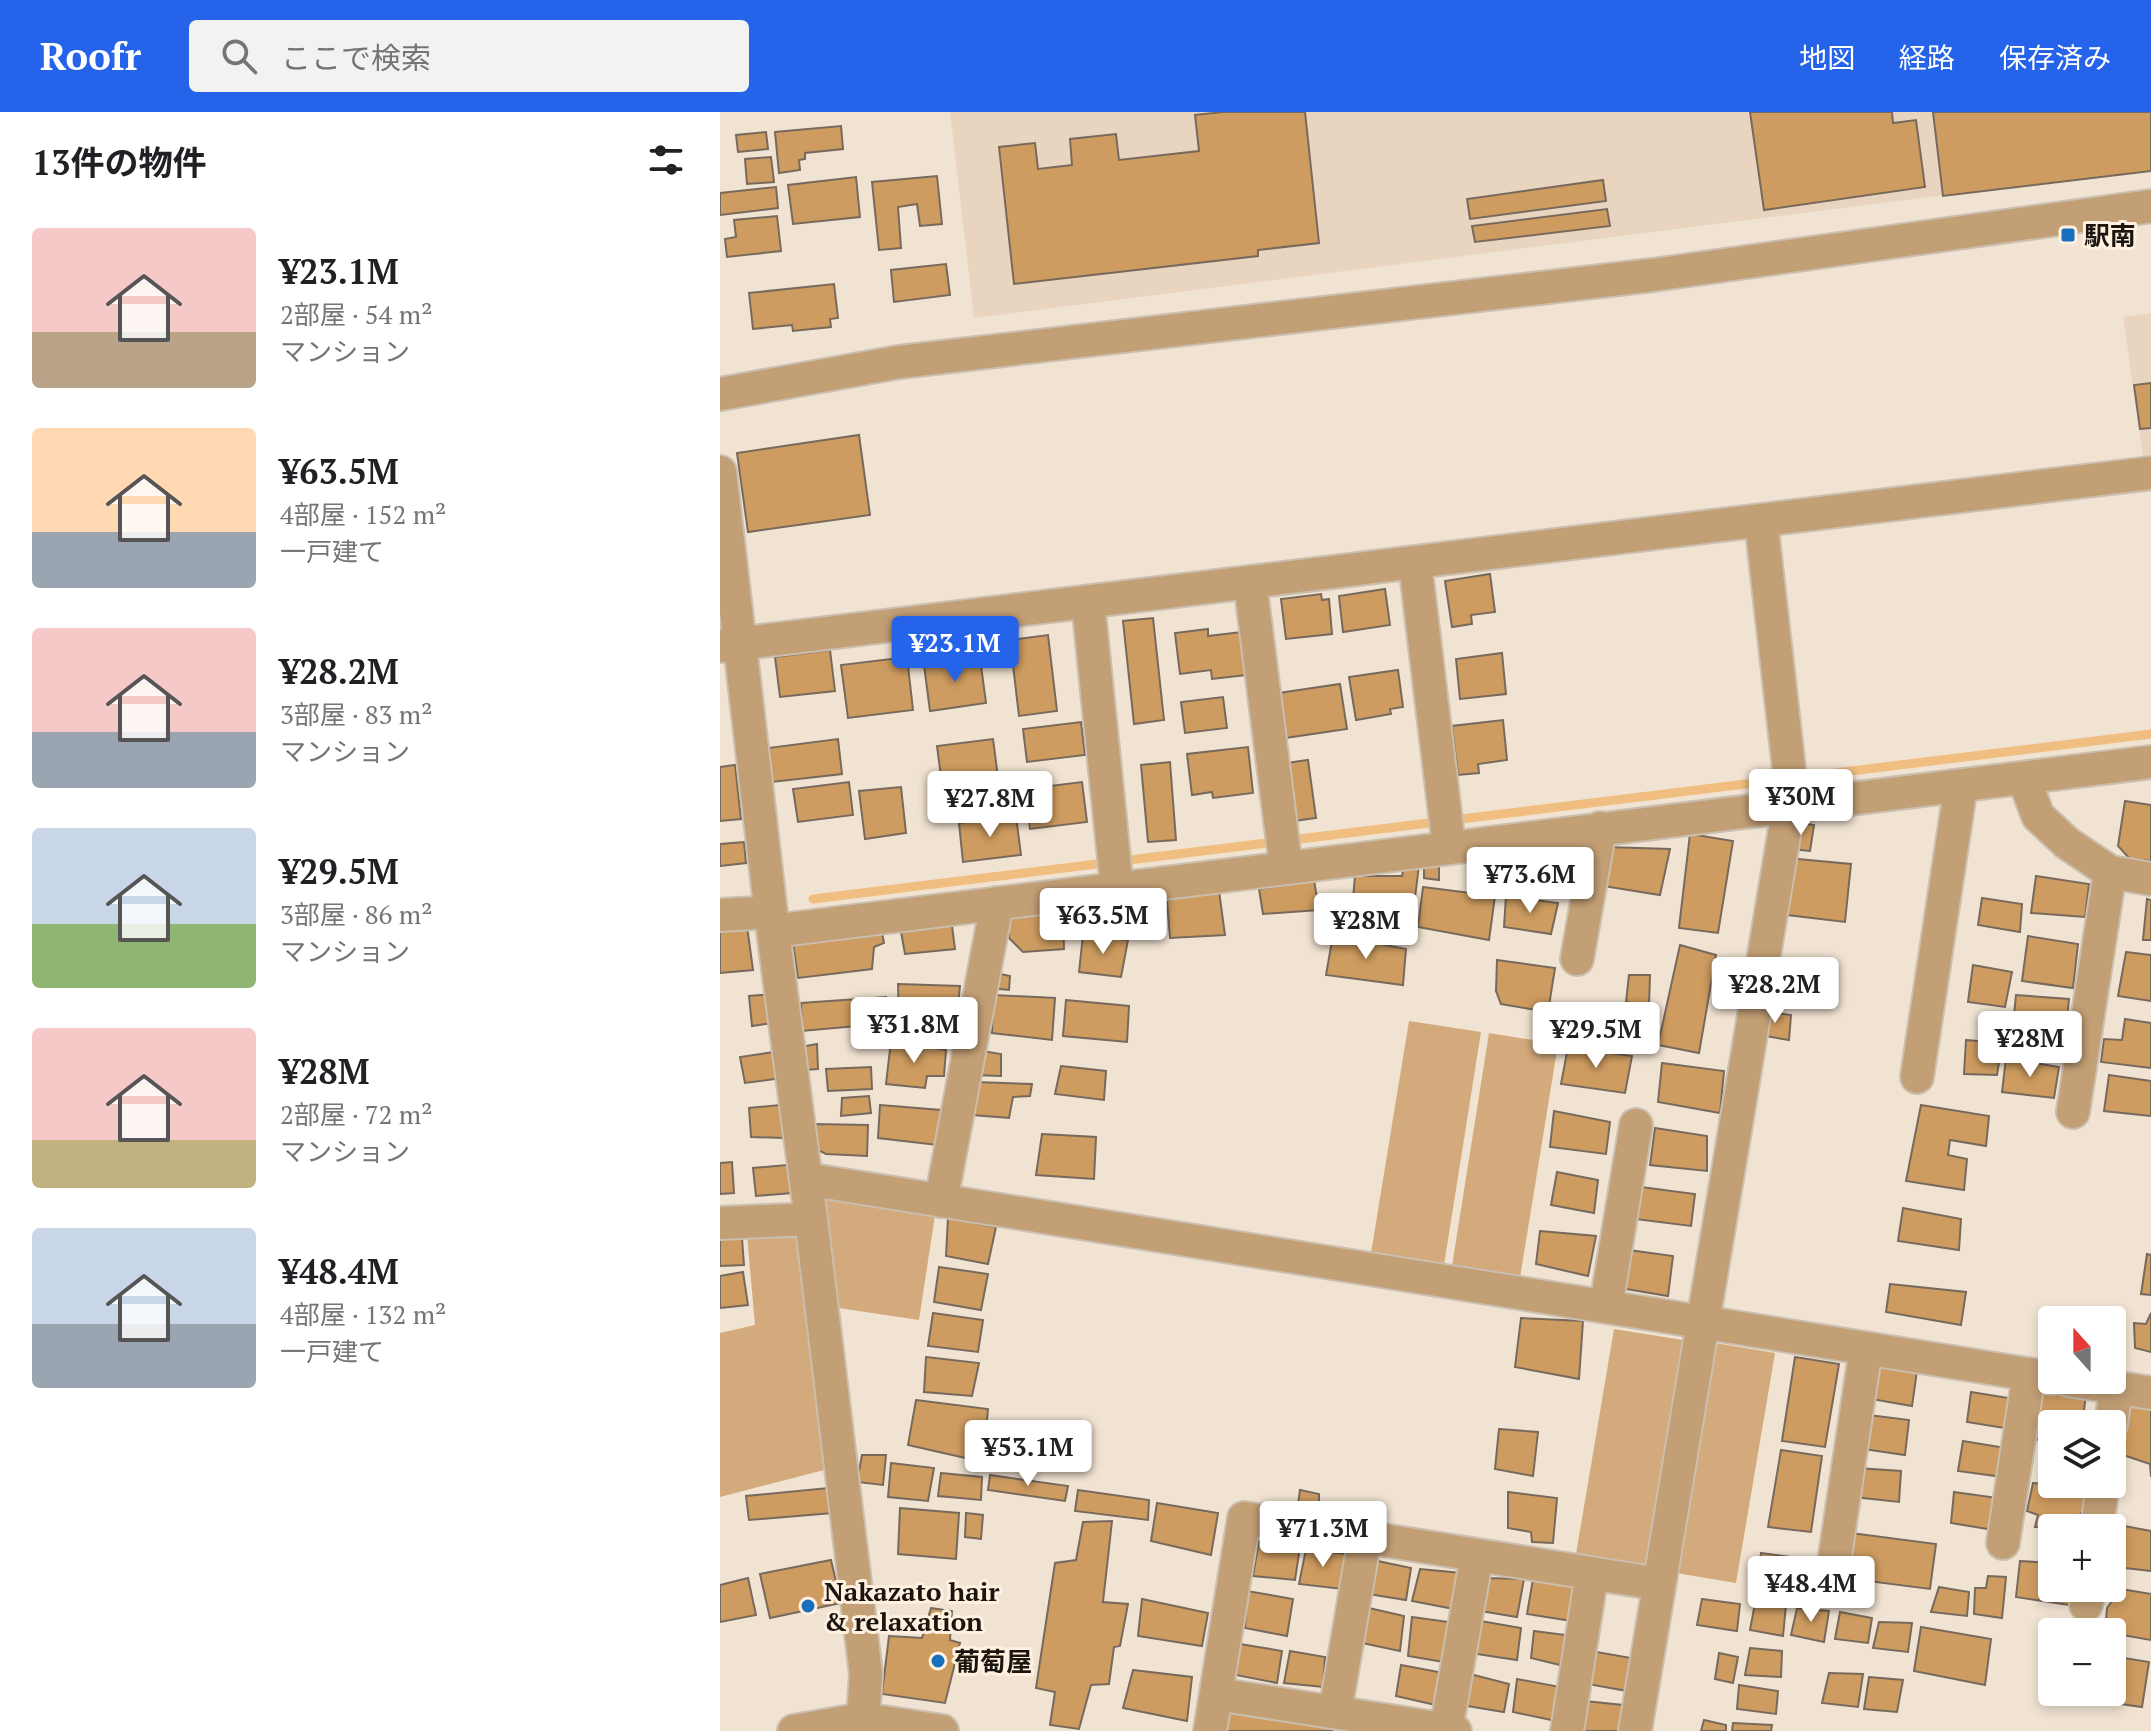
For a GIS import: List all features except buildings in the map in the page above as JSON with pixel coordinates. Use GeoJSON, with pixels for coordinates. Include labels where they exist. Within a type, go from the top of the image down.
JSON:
{"type":"FeatureCollection","features":[{"type":"Feature","properties":{"kind":"street"},"geometry":{"type":"LineString","coordinates":[[720,394],[899,362],[1638,277],[2151,206]]}},
{"type":"Feature","properties":{"kind":"street"},"geometry":{"type":"LineString","coordinates":[[720,472],[730,645],[772,921],[811,1219],[866,1674],[863,1719]]}},
{"type":"Feature","properties":{"kind":"street"},"geometry":{"type":"LineString","coordinates":[[730,645],[2151,473]]}},
{"type":"Feature","properties":{"kind":"street"},"geometry":{"type":"LineString","coordinates":[[1635,1731],[1789,789],[1761,521]]}},
{"type":"Feature","properties":{"kind":"street"},"geometry":{"type":"LineString","coordinates":[[1415,563],[1446,829]]}},
{"type":"Feature","properties":{"kind":"street"},"geometry":{"type":"LineString","coordinates":[[1250,582],[1283,847]]}},
{"type":"Feature","properties":{"kind":"street"},"geometry":{"type":"LineString","coordinates":[[1088,602],[1115,869]]}},
{"type":"Feature","properties":{"kind":"street"},"geometry":{"type":"LineString","coordinates":[[720,915],[772,921],[997,903],[1115,869],[1283,847],[1446,829],[1600,828],[1789,789],[1961,785],[2151,762]]}},
{"type":"Feature","properties":{"kind":"street"},"geometry":{"type":"LineString","coordinates":[[2024,779],[2038,816],[2067,843],[2110,872],[2151,879]]}},
{"type":"Feature","properties":{"kind":"street"},"geometry":{"type":"LineString","coordinates":[[1917,1077],[1961,785]]}},
{"type":"Feature","properties":{"kind":"street"},"geometry":{"type":"LineString","coordinates":[[1577,959],[1600,828]]}},
{"type":"Feature","properties":{"kind":"street"},"geometry":{"type":"LineString","coordinates":[[2073,1112],[2110,872]]}},
{"type":"Feature","properties":{"kind":"street"},"geometry":{"type":"LineString","coordinates":[[941,1201],[997,903]]}},
{"type":"Feature","properties":{"kind":"street"},"geometry":{"type":"LineString","coordinates":[[1606,1306],[1636,1125]]}},
{"type":"Feature","properties":{"kind":"street"},"geometry":{"type":"LineString","coordinates":[[806,1179],[2038,1376]]}},
{"type":"Feature","properties":{"kind":"street"},"geometry":{"type":"LineString","coordinates":[[720,1223],[811,1219]]}},
{"type":"Feature","properties":{"kind":"street"},"geometry":{"type":"LineString","coordinates":[[1835,1556],[1866,1348]]}},
{"type":"Feature","properties":{"kind":"street"},"geometry":{"type":"LineString","coordinates":[[2003,1543],[2038,1389]]}},
{"type":"Feature","properties":{"kind":"street"},"geometry":{"type":"LineString","coordinates":[[2126,1389],[2151,1393]]}},
{"type":"Feature","properties":{"kind":"street"},"geometry":{"type":"LineString","coordinates":[[1210,1731],[1244,1518],[1659,1584]]}},
{"type":"Feature","properties":{"kind":"street"},"geometry":{"type":"LineString","coordinates":[[1335,1712],[1365,1537]]}},
{"type":"Feature","properties":{"kind":"street"},"geometry":{"type":"LineString","coordinates":[[1216,1694],[1450,1730],[1477,1555]]}},
{"type":"Feature","properties":{"kind":"street"},"geometry":{"type":"LineString","coordinates":[[1567,1731],[1592,1573]]}},
{"type":"Feature","properties":{"kind":"street"},"geometry":{"type":"LineString","coordinates":[[794,1731],[863,1719],[942,1731]]}},
{"type":"Feature","properties":{"kind":"shaded area"},"geometry":{"type":"Polygon","coordinates":[[[950,112],[2151,112],[2151,169],[974,318],[950,112]]]}},
{"type":"Feature","properties":{"kind":"shaded area"},"geometry":{"type":"Polygon","coordinates":[[[2151,313],[2151,456],[2143,457],[2123,317],[2151,313]]]}},
{"type":"Feature","properties":{"kind":"shaded area"},"geometry":{"type":"Polygon","coordinates":[[[1409,1021],[1481,1032],[1444,1265],[1371,1253],[1409,1021]]]}},
{"type":"Feature","properties":{"kind":"shaded area"},"geometry":{"type":"Polygon","coordinates":[[[1489,1033],[1558,1044],[1520,1278],[1452,1266],[1489,1033]]]}},
{"type":"Feature","properties":{"kind":"shaded area"},"geometry":{"type":"Polygon","coordinates":[[[822,1198],[935,1215],[919,1320],[832,1307],[822,1198]]]}},
{"type":"Feature","properties":{"kind":"shaded area"},"geometry":{"type":"Polygon","coordinates":[[[805,1229],[828,1469],[720,1497],[720,1333],[755,1325],[747,1235],[805,1229]]]}},
{"type":"Feature","properties":{"kind":"shaded area"},"geometry":{"type":"Polygon","coordinates":[[[1614,1329],[1689,1341],[1649,1572],[1575,1560],[1614,1329]]]}},
{"type":"Feature","properties":{"kind":"shaded area"},"geometry":{"type":"Polygon","coordinates":[[[1715,1343],[1775,1353],[1736,1583],[1676,1573],[1715,1343]]]}},
{"type":"Feature","properties":{"kind":"waterway"},"geometry":{"type":"LineString","coordinates":[[813,899],[2151,734]]}},
{"type":"Feature","properties":{"kind":"place","name":"駅南"},"geometry":{"type":"Point","coordinates":[2068,235]}},
{"type":"Feature","properties":{"kind":"place","name":"Nakazato hair & relaxation"},"geometry":{"type":"Point","coordinates":[808,1606]}},
{"type":"Feature","properties":{"kind":"place","name":"葡萄屋"},"geometry":{"type":"Point","coordinates":[938,1661]}}]}
